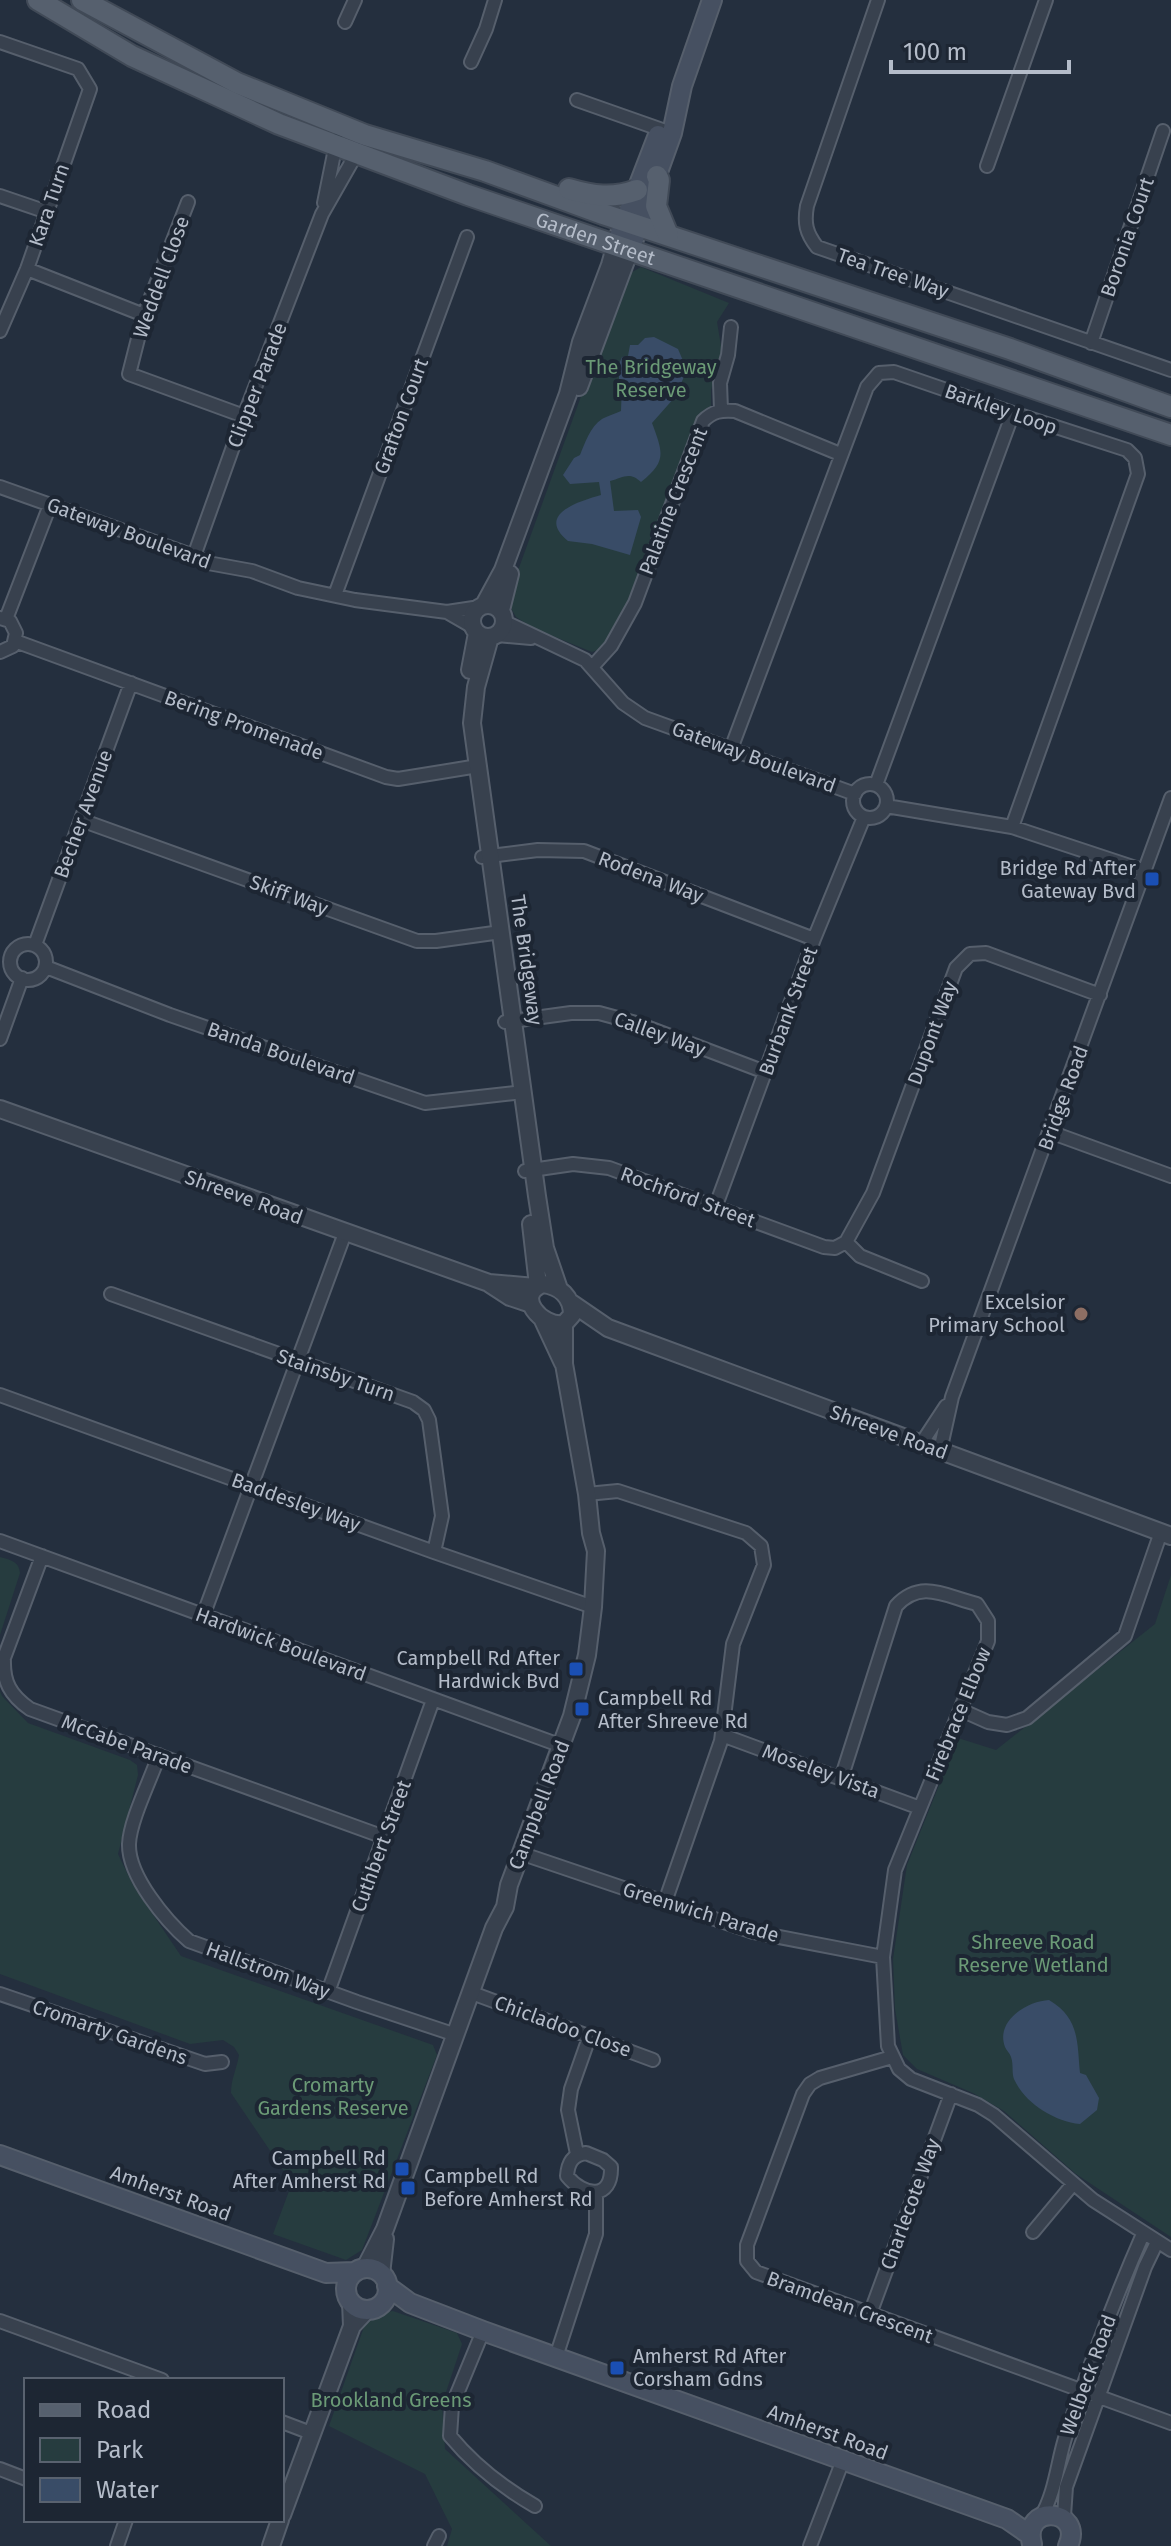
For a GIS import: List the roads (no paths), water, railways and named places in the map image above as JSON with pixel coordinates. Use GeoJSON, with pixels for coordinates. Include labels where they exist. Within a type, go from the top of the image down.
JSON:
{"type":"FeatureCollection","features":[{"type":"Feature","properties":{"kind":"main road","name":"Garden Street"},"geometry":{"type":"LineString","coordinates":[[38,0],[132,56],[279,124],[361,144],[468,195],[1171,435]]}},
{"type":"Feature","properties":{"kind":"main road","name":"Garden Street"},"geometry":{"type":"LineString","coordinates":[[82,0],[338,136]]}},
{"type":"Feature","properties":{"kind":"main road"},"geometry":{"type":"LineString","coordinates":[[631,223],[637,190],[666,131],[706,1]]}},
{"type":"Feature","properties":{"kind":"main road"},"geometry":{"type":"LineString","coordinates":[[631,223],[657,176],[666,131]]}},
{"type":"Feature","properties":{"kind":"main road","name":"Garden Street"},"geometry":{"type":"LineString","coordinates":[[361,144],[485,171],[1010,349],[1171,407]]}},
{"type":"Feature","properties":{"kind":"main road"},"geometry":{"type":"LineString","coordinates":[[485,171],[510,168],[592,196],[614,196],[637,190]]}},
{"type":"Feature","properties":{"kind":"main road"},"geometry":{"type":"LineString","coordinates":[[657,176],[656,206],[668,235]]}},
{"type":"Feature","properties":{"kind":"main road","name":"The Bridgeway"},"geometry":{"type":"LineString","coordinates":[[623,247],[631,223]]}},
{"type":"Feature","properties":{"kind":"main road","name":"Amherst Road"},"geometry":{"type":"LineString","coordinates":[[0,2155],[1035,2529],[1055,2515],[1073,2537]]}},
{"type":"Feature","properties":{"kind":"street"},"geometry":{"type":"LineString","coordinates":[[345,22],[355,0]]}},
{"type":"Feature","properties":{"kind":"street"},"geometry":{"type":"LineString","coordinates":[[471,62],[495,0]]}},
{"type":"Feature","properties":{"kind":"street","name":"Tea Tree Way"},"geometry":{"type":"LineString","coordinates":[[878,0],[807,206],[804,219],[810,238],[817,247],[1171,370]]}},
{"type":"Feature","properties":{"kind":"street"},"geometry":{"type":"LineString","coordinates":[[987,166],[1046,0]]}},
{"type":"Feature","properties":{"kind":"street","name":"Kara Turn"},"geometry":{"type":"LineString","coordinates":[[0,42],[78,69],[90,89],[27,269],[144,315]]}},
{"type":"Feature","properties":{"kind":"street"},"geometry":{"type":"LineString","coordinates":[[577,100],[666,131]]}},
{"type":"Feature","properties":{"kind":"street","name":"Boronia Court"},"geometry":{"type":"LineString","coordinates":[[1091,343],[1163,131]]}},
{"type":"Feature","properties":{"kind":"street","name":"Clipper Parade"},"geometry":{"type":"LineString","coordinates":[[322,214],[338,136]]}},
{"type":"Feature","properties":{"kind":"street","name":"Clipper Parade"},"geometry":{"type":"LineString","coordinates":[[194,556],[322,214],[361,144]]}},
{"type":"Feature","properties":{"kind":"street"},"geometry":{"type":"LineString","coordinates":[[0,196],[47,212]]}},
{"type":"Feature","properties":{"kind":"street","name":"Weddell Close"},"geometry":{"type":"LineString","coordinates":[[188,202],[144,315],[129,374],[244,416]]}},
{"type":"Feature","properties":{"kind":"street","name":"Grafton Court"},"geometry":{"type":"LineString","coordinates":[[335,595],[467,237]]}},
{"type":"Feature","properties":{"kind":"street","name":"The Bridgeway"},"geometry":{"type":"LineString","coordinates":[[564,1296],[545,1248],[529,1170],[474,766],[472,711],[488,622],[503,570],[568,394],[581,342],[623,247]]}},
{"type":"Feature","properties":{"kind":"street"},"geometry":{"type":"LineString","coordinates":[[0,331],[27,269]]}},
{"type":"Feature","properties":{"kind":"street"},"geometry":{"type":"LineString","coordinates":[[721,410],[720,383],[728,355],[731,327]]}},
{"type":"Feature","properties":{"kind":"street","name":"Barkley Loop"},"geometry":{"type":"LineString","coordinates":[[731,749],[867,387],[879,373],[894,372],[1127,450],[1135,458],[1138,474],[1012,827]]}},
{"type":"Feature","properties":{"kind":"street","name":"Palatine Crescent"},"geometry":{"type":"LineString","coordinates":[[592,667],[611,646],[635,603],[703,421],[710,414],[721,410],[735,411],[840,454]]}},
{"type":"Feature","properties":{"kind":"street"},"geometry":{"type":"LineString","coordinates":[[876,785],[1013,413]]}},
{"type":"Feature","properties":{"kind":"street","name":"Gateway Boulevard"},"geometry":{"type":"LineString","coordinates":[[0,487],[208,563],[252,571],[298,588],[355,600],[447,612],[538,639],[570,651],[592,667],[623,703],[645,718],[855,794]]}},
{"type":"Feature","properties":{"kind":"street"},"geometry":{"type":"LineString","coordinates":[[0,652],[9,649],[15,641],[15,628],[3,618],[50,505]]}},
{"type":"Feature","properties":{"kind":"street","name":"Gateway Boulevard"},"geometry":{"type":"LineString","coordinates":[[447,612],[488,622]]}},
{"type":"Feature","properties":{"kind":"street","name":"Bering Promenade"},"geometry":{"type":"LineString","coordinates":[[15,641],[386,777],[398,779],[474,766]]}},
{"type":"Feature","properties":{"kind":"street","name":"Becher Avenue"},"geometry":{"type":"LineString","coordinates":[[35,945],[131,683]]}},
{"type":"Feature","properties":{"kind":"street"},"geometry":{"type":"LineString","coordinates":[[876,785],[885,792],[886,806],[879,815],[864,817],[856,809],[855,794],[864,786],[876,785]]}},
{"type":"Feature","properties":{"kind":"street","name":"Bridge Road"},"geometry":{"type":"LineString","coordinates":[[940,1451],[952,1397],[1170,801]]}},
{"type":"Feature","properties":{"kind":"street"},"geometry":{"type":"LineString","coordinates":[[886,806],[1012,827],[1145,871]]}},
{"type":"Feature","properties":{"kind":"street","name":"Burbank Street"},"geometry":{"type":"LineString","coordinates":[[715,1208],[814,939],[864,817]]}},
{"type":"Feature","properties":{"kind":"street","name":"Skiff Way"},"geometry":{"type":"LineString","coordinates":[[81,820],[417,941],[496,932]]}},
{"type":"Feature","properties":{"kind":"street","name":"Rodena Way"},"geometry":{"type":"LineString","coordinates":[[486,857],[538,850],[584,851],[814,939]]}},
{"type":"Feature","properties":{"kind":"street"},"geometry":{"type":"LineString","coordinates":[[22,945],[35,945],[44,952],[46,967],[36,978],[22,978],[12,968],[6,952],[22,945]]}},
{"type":"Feature","properties":{"kind":"street","name":"Dupont Way"},"geometry":{"type":"LineString","coordinates":[[846,1242],[873,1193],[956,968],[970,954],[986,953],[1100,995]]}},
{"type":"Feature","properties":{"kind":"street","name":"Banda Boulevard"},"geometry":{"type":"LineString","coordinates":[[46,967],[170,1015],[425,1103],[518,1093]]}},
{"type":"Feature","properties":{"kind":"street"},"geometry":{"type":"LineString","coordinates":[[0,1039],[22,978]]}},
{"type":"Feature","properties":{"kind":"street","name":"Calley Way"},"geometry":{"type":"LineString","coordinates":[[509,1022],[571,1013],[599,1013],[636,1023],[765,1072]]}},
{"type":"Feature","properties":{"kind":"street","name":"Shreeve Road"},"geometry":{"type":"LineString","coordinates":[[0,1109],[489,1283],[510,1297],[531,1304],[550,1323],[567,1322],[608,1328],[1166,1534]]}},
{"type":"Feature","properties":{"kind":"street"},"geometry":{"type":"LineString","coordinates":[[1050,1132],[1171,1176]]}},
{"type":"Feature","properties":{"kind":"street","name":"Rochford Street"},"geometry":{"type":"LineString","coordinates":[[529,1170],[573,1164],[609,1168],[824,1247],[835,1248],[846,1242]]}},
{"type":"Feature","properties":{"kind":"street","name":"The Bridgeway"},"geometry":{"type":"LineString","coordinates":[[529,1170],[537,1286]]}},
{"type":"Feature","properties":{"kind":"street"},"geometry":{"type":"LineString","coordinates":[[203,1616],[345,1233]]}},
{"type":"Feature","properties":{"kind":"street"},"geometry":{"type":"LineString","coordinates":[[846,1242],[860,1256],[922,1281]]}},
{"type":"Feature","properties":{"kind":"street","name":"Shreeve Road"},"geometry":{"type":"LineString","coordinates":[[489,1283],[548,1285],[608,1328]]}},
{"type":"Feature","properties":{"kind":"street"},"geometry":{"type":"LineString","coordinates":[[531,1304],[530,1297],[537,1286]]}},
{"type":"Feature","properties":{"kind":"street","name":"Stainsby Turn"},"geometry":{"type":"LineString","coordinates":[[111,1294],[413,1402],[424,1410],[429,1420],[442,1516],[434,1552]]}},
{"type":"Feature","properties":{"kind":"street"},"geometry":{"type":"LineString","coordinates":[[564,1296],[572,1315],[567,1322]]}},
{"type":"Feature","properties":{"kind":"street","name":"Campbell Road"},"geometry":{"type":"LineString","coordinates":[[542,1318],[564,1364]]}},
{"type":"Feature","properties":{"kind":"street","name":"Campbell Road"},"geometry":{"type":"LineString","coordinates":[[284,2509],[367,2289],[385,2229],[494,1928],[505,1907],[509,1885],[562,1746],[587,1655],[596,1551],[564,1364],[567,1322]]}},
{"type":"Feature","properties":{"kind":"street","name":"Baddesley Way"},"geometry":{"type":"LineString","coordinates":[[0,1395],[593,1607]]}},
{"type":"Feature","properties":{"kind":"street","name":"Bridge Road"},"geometry":{"type":"LineString","coordinates":[[921,1444],[952,1397]]}},
{"type":"Feature","properties":{"kind":"street"},"geometry":{"type":"LineString","coordinates":[[587,1494],[618,1491],[746,1533],[761,1546],[764,1565],[733,1644],[722,1735],[665,1902]]}},
{"type":"Feature","properties":{"kind":"street"},"geometry":{"type":"LineString","coordinates":[[961,1710],[988,1722],[1007,1725],[1027,1718],[1125,1636],[1166,1534]]}},
{"type":"Feature","properties":{"kind":"street","name":"Hardwick Boulevard"},"geometry":{"type":"LineString","coordinates":[[0,1541],[562,1746]]}},
{"type":"Feature","properties":{"kind":"street","name":"McCabe Parade"},"geometry":{"type":"LineString","coordinates":[[42,1556],[4,1658],[3,1674],[17,1700],[30,1709],[384,1837]]}},
{"type":"Feature","properties":{"kind":"street","name":"Firebrace Elbow"},"geometry":{"type":"LineString","coordinates":[[841,1779],[896,1606],[908,1593],[924,1590],[977,1604],[988,1621],[988,1641],[895,1870],[883,1957],[884,2007],[892,2057]]}},
{"type":"Feature","properties":{"kind":"street","name":"Cuthbert Street"},"geometry":{"type":"LineString","coordinates":[[328,1992],[433,1700]]}},
{"type":"Feature","properties":{"kind":"street","name":"Moseley Vista"},"geometry":{"type":"LineString","coordinates":[[722,1735],[920,1808]]}},
{"type":"Feature","properties":{"kind":"street","name":"Hallstrom Way"},"geometry":{"type":"LineString","coordinates":[[159,1755],[129,1840],[130,1856],[135,1871],[173,1928],[189,1941],[456,2035]]}},
{"type":"Feature","properties":{"kind":"street","name":"Greenwich Parade"},"geometry":{"type":"LineString","coordinates":[[523,1854],[753,1932],[883,1957]]}},
{"type":"Feature","properties":{"kind":"street","name":"Chicladoo Close"},"geometry":{"type":"LineString","coordinates":[[472,1993],[653,2060]]}},
{"type":"Feature","properties":{"kind":"street","name":"Cromarty Gardens"},"geometry":{"type":"LineString","coordinates":[[0,1994],[205,2064],[222,2062]]}},
{"type":"Feature","properties":{"kind":"street"},"geometry":{"type":"LineString","coordinates":[[577,2154],[568,2110],[571,2089],[590,2035]]}},
{"type":"Feature","properties":{"kind":"street"},"geometry":{"type":"LineString","coordinates":[[892,2057],[899,2069],[911,2079],[978,2105],[994,2115],[1073,2184],[1171,2250]]}},
{"type":"Feature","properties":{"kind":"street","name":"Bramdean Crescent"},"geometry":{"type":"LineString","coordinates":[[892,2057],[820,2078],[810,2084],[803,2094],[747,2245],[747,2261],[756,2272],[1171,2423]]}},
{"type":"Feature","properties":{"kind":"street","name":"Charlecote Way"},"geometry":{"type":"LineString","coordinates":[[870,2314],[951,2094]]}},
{"type":"Feature","properties":{"kind":"street"},"geometry":{"type":"LineString","coordinates":[[586,2153],[611,2167],[609,2183],[596,2192],[582,2190],[567,2176],[568,2164],[577,2154],[586,2153]]}},
{"type":"Feature","properties":{"kind":"street"},"geometry":{"type":"LineString","coordinates":[[1033,2232],[1073,2184]]}},
{"type":"Feature","properties":{"kind":"street"},"geometry":{"type":"LineString","coordinates":[[556,2357],[596,2234],[596,2192]]}},
{"type":"Feature","properties":{"kind":"street","name":"Welbeck Road"},"geometry":{"type":"LineString","coordinates":[[1035,2529],[1055,2486],[1060,2452],[1081,2390],[1143,2234]]}},
{"type":"Feature","properties":{"kind":"street","name":"Welbeck Road"},"geometry":{"type":"LineString","coordinates":[[1073,2537],[1064,2516],[1066,2487],[1145,2267],[1157,2242]]}},
{"type":"Feature","properties":{"kind":"street"},"geometry":{"type":"LineString","coordinates":[[0,2321],[157,2378]]}},
{"type":"Feature","properties":{"kind":"street"},"geometry":{"type":"LineString","coordinates":[[483,2331],[452,2406],[450,2436],[498,2483],[535,2506]]}},
{"type":"Feature","properties":{"kind":"street"},"geometry":{"type":"LineString","coordinates":[[284,2423],[311,2433]]}},
{"type":"Feature","properties":{"kind":"street"},"geometry":{"type":"LineString","coordinates":[[810,2546],[843,2460]]}},
{"type":"Feature","properties":{"kind":"street"},"geometry":{"type":"LineString","coordinates":[[0,2469],[24,2478]]}},
{"type":"Feature","properties":{"kind":"street"},"geometry":{"type":"LineString","coordinates":[[117,2546],[125,2522]]}},
{"type":"Feature","properties":{"kind":"street","name":"Campbell Road"},"geometry":{"type":"LineString","coordinates":[[271,2546],[279,2522]]}},
{"type":"Feature","properties":{"kind":"water"},"geometry":{"type":"Polygon","coordinates":[[[654,337],[678,349],[687,370],[675,397],[652,423],[660,449],[655,468],[641,482],[629,476],[610,481],[614,511],[638,510],[641,517],[630,555],[568,541],[559,532],[556,523],[558,516],[573,505],[601,495],[599,482],[570,484],[563,475],[574,458],[580,455],[594,426],[621,411],[619,364],[622,357],[628,356],[630,345],[638,345],[645,338],[654,337]]]}},
{"type":"Feature","properties":{"kind":"water"},"geometry":{"type":"Polygon","coordinates":[[[1049,2000],[1072,2023],[1080,2073],[1086,2075],[1099,2098],[1097,2110],[1080,2124],[1052,2115],[1034,2104],[1020,2090],[1014,2079],[1010,2054],[1005,2047],[1005,2028],[1015,2014],[1032,2004],[1049,2000]]]}},
{"type":"Feature","properties":{"kind":"place","name":"Bridge Rd After Gateway Bvd"},"geometry":{"type":"Point","coordinates":[1152,879]}},
{"type":"Feature","properties":{"kind":"place","name":"Excelsior Primary School"},"geometry":{"type":"Point","coordinates":[1081,1314]}},
{"type":"Feature","properties":{"kind":"place","name":"Campbell Rd After Hardwick Bvd"},"geometry":{"type":"Point","coordinates":[576,1669]}},
{"type":"Feature","properties":{"kind":"place","name":"Campbell Rd After Shreeve Rd"},"geometry":{"type":"Point","coordinates":[582,1709]}},
{"type":"Feature","properties":{"kind":"place","name":"Campbell Rd After Amherst Rd"},"geometry":{"type":"Point","coordinates":[402,2169]}},
{"type":"Feature","properties":{"kind":"place","name":"Campbell Rd Before Amherst Rd"},"geometry":{"type":"Point","coordinates":[408,2188]}},
{"type":"Feature","properties":{"kind":"place","name":"Amherst Rd After Corsham Gdns"},"geometry":{"type":"Point","coordinates":[617,2368]}},
{"type":"Feature","properties":{"kind":"park label","name":"The Bridgeway Reserve"},"geometry":{"type":"Point","coordinates":[651,378]}},
{"type":"Feature","properties":{"kind":"park label","name":"Shreeve Road Reserve Wetland"},"geometry":{"type":"Point","coordinates":[1033,1954]}},
{"type":"Feature","properties":{"kind":"park label","name":"Cromarty Gardens Reserve"},"geometry":{"type":"Point","coordinates":[333,2096]}},
{"type":"Feature","properties":{"kind":"park label","name":"Brookland Greens"},"geometry":{"type":"Point","coordinates":[391,2400]}}]}
